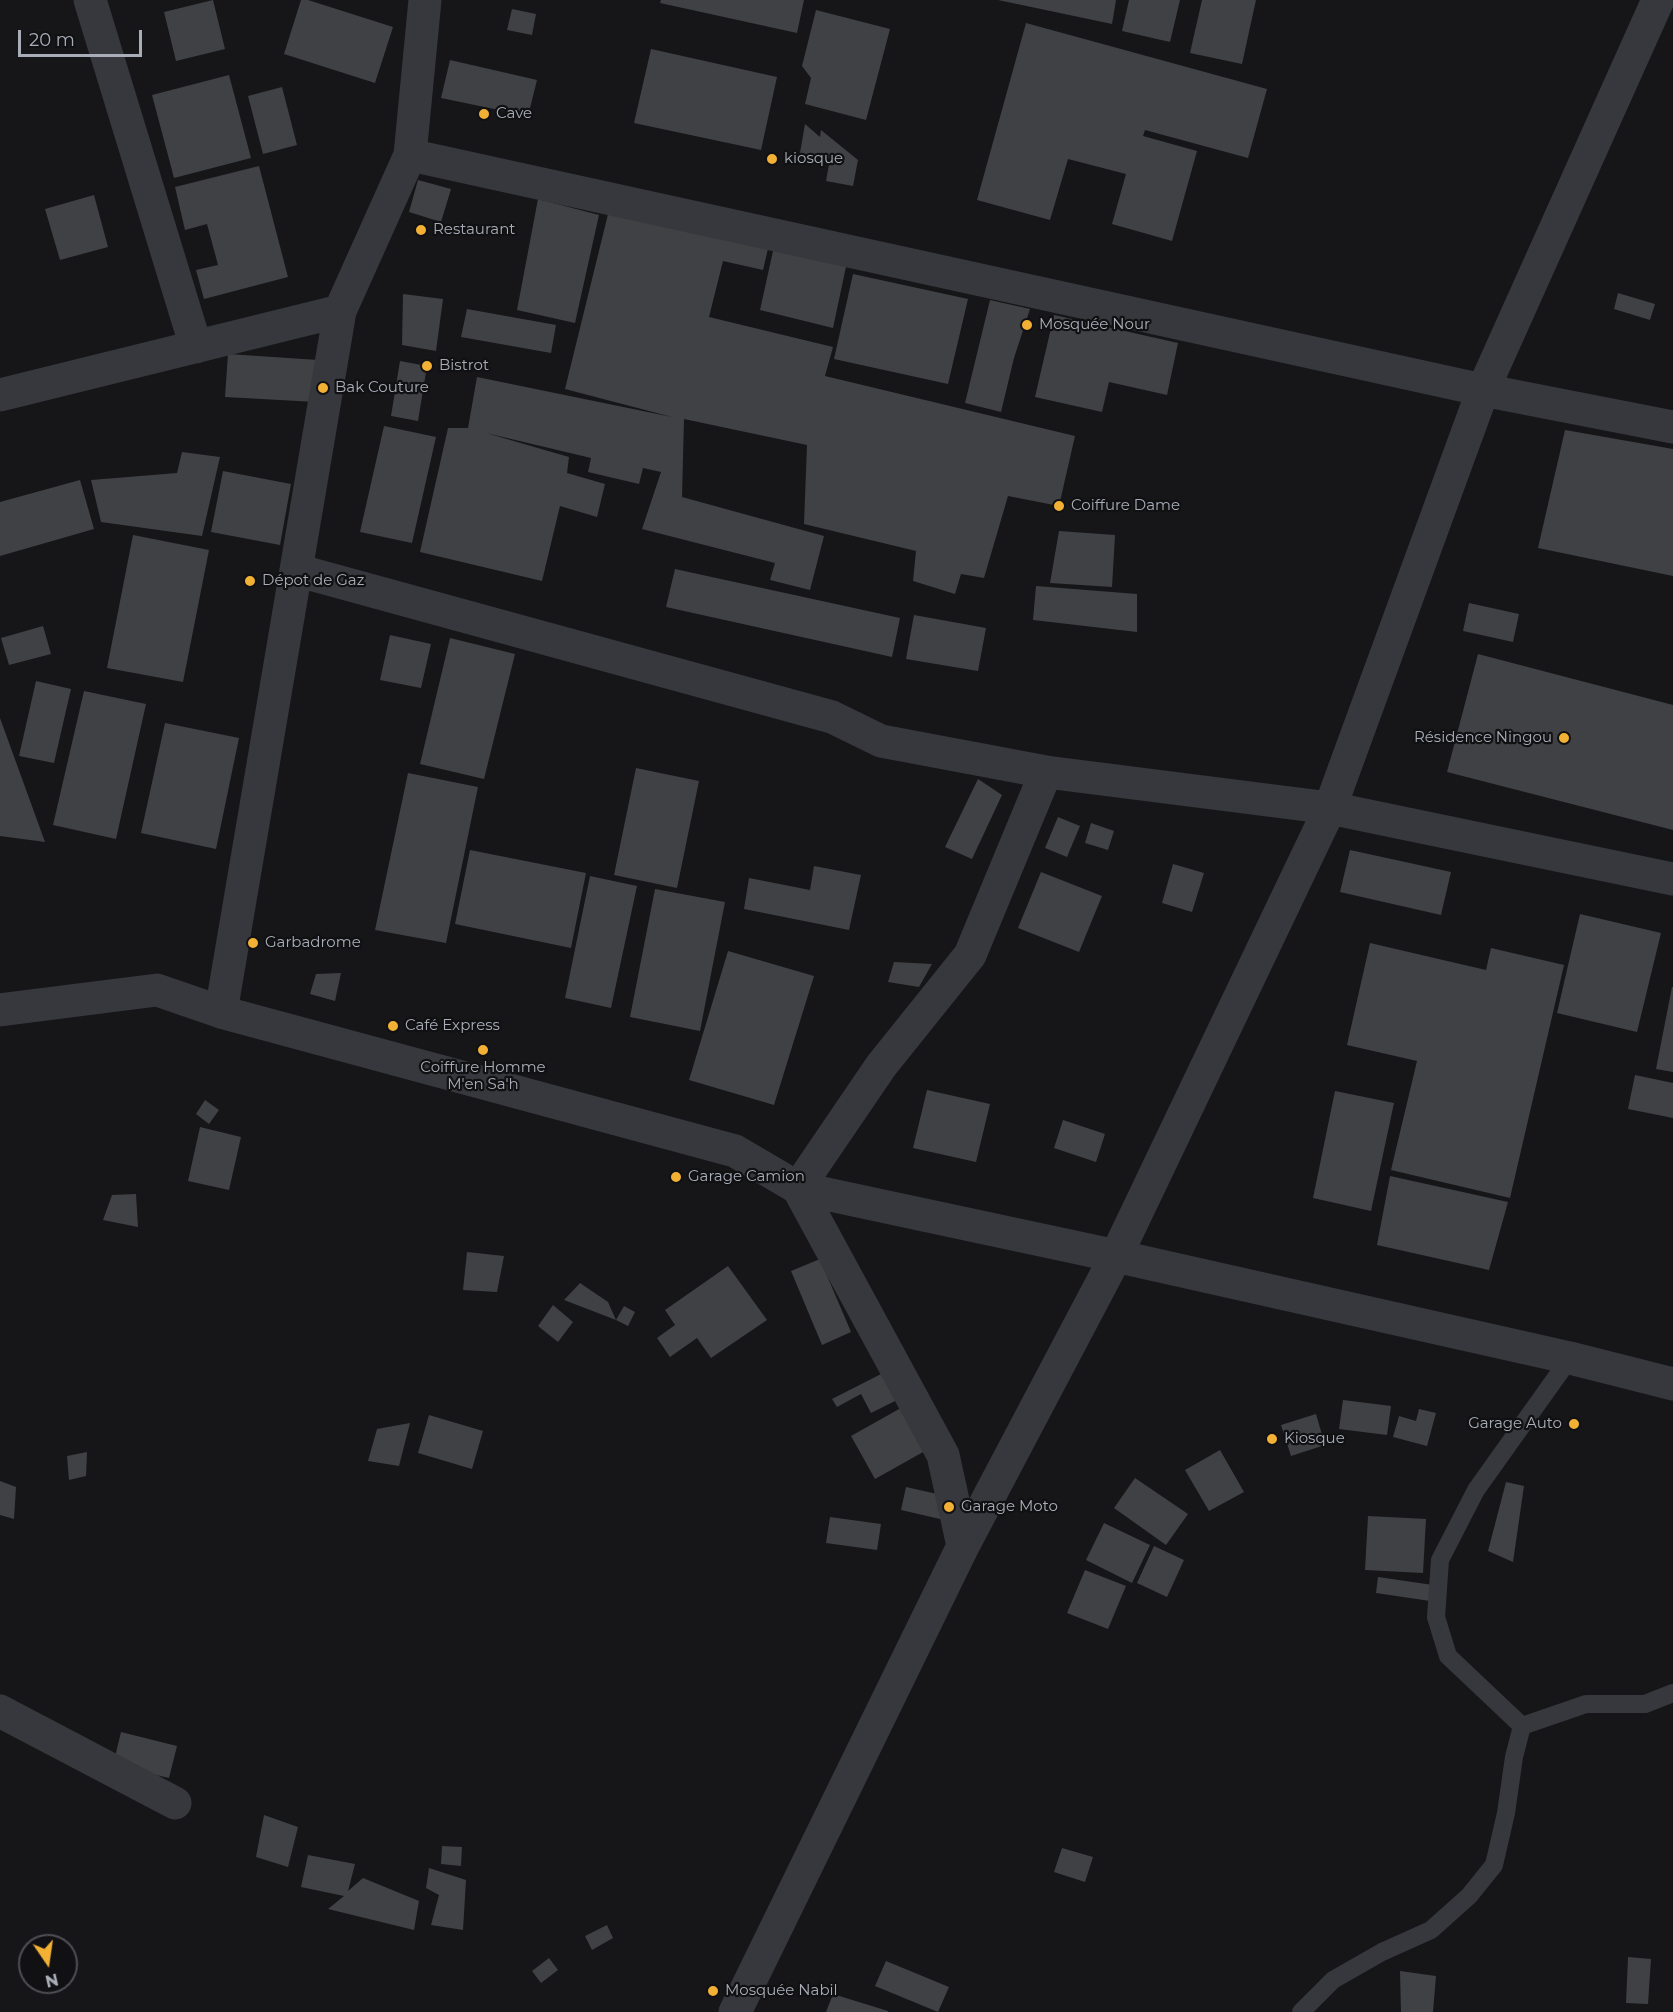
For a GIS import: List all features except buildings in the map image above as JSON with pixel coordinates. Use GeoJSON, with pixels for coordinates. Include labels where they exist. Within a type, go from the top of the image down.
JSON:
{"type":"FeatureCollection","features":[{"type":"Feature","properties":{"kind":"street"},"geometry":{"type":"LineString","coordinates":[[90,0],[196,347]]}},
{"type":"Feature","properties":{"kind":"street"},"geometry":{"type":"LineString","coordinates":[[221,1012],[340,311],[410,155],[425,0]]}},
{"type":"Feature","properties":{"kind":"street"},"geometry":{"type":"LineString","coordinates":[[735,2012],[963,1546],[1116,1256],[1330,808],[1483,390],[1658,0]]}},
{"type":"Feature","properties":{"kind":"street"},"geometry":{"type":"LineString","coordinates":[[410,155],[1483,390],[1673,427]]}},
{"type":"Feature","properties":{"kind":"street"},"geometry":{"type":"LineString","coordinates":[[0,395],[340,311]]}},
{"type":"Feature","properties":{"kind":"street"},"geometry":{"type":"LineString","coordinates":[[296,570],[832,717],[881,741],[1046,772],[1330,808],[1673,879]]}},
{"type":"Feature","properties":{"kind":"street"},"geometry":{"type":"LineString","coordinates":[[798,1188],[881,1066],[970,955],[1046,772]]}},
{"type":"Feature","properties":{"kind":"street"},"geometry":{"type":"LineString","coordinates":[[0,1010],[157,990],[221,1012],[735,1151],[798,1188],[1116,1256],[1673,1384]]}},
{"type":"Feature","properties":{"kind":"street"},"geometry":{"type":"LineString","coordinates":[[798,1188],[943,1455],[963,1546]]}},
{"type":"Feature","properties":{"kind":"street"},"geometry":{"type":"LineString","coordinates":[[0,1711],[175,1803]]}},
{"type":"Feature","properties":{"kind":"lane"},"geometry":{"type":"LineString","coordinates":[[1522,1726],[1448,1656],[1436,1617],[1440,1560],[1476,1490],[1570,1359]]}},
{"type":"Feature","properties":{"kind":"lane"},"geometry":{"type":"LineString","coordinates":[[1522,1726],[1586,1704],[1645,1704],[1673,1693]]}},
{"type":"Feature","properties":{"kind":"lane"},"geometry":{"type":"LineString","coordinates":[[1301,2012],[1333,1980],[1382,1952],[1431,1930],[1469,1896],[1494,1865],[1522,1726]]}},
{"type":"Feature","properties":{"kind":"place","name":"Cave"},"geometry":{"type":"Point","coordinates":[484,114]}},
{"type":"Feature","properties":{"kind":"place","name":"kiosque"},"geometry":{"type":"Point","coordinates":[772,159]}},
{"type":"Feature","properties":{"kind":"place","name":"Restaurant"},"geometry":{"type":"Point","coordinates":[421,230]}},
{"type":"Feature","properties":{"kind":"place","name":"Mosquée Nour"},"geometry":{"type":"Point","coordinates":[1027,325]}},
{"type":"Feature","properties":{"kind":"place","name":"Bistrot"},"geometry":{"type":"Point","coordinates":[427,366]}},
{"type":"Feature","properties":{"kind":"place","name":"Bak Couture"},"geometry":{"type":"Point","coordinates":[323,388]}},
{"type":"Feature","properties":{"kind":"place","name":"Coiffure Dame"},"geometry":{"type":"Point","coordinates":[1059,506]}},
{"type":"Feature","properties":{"kind":"place","name":"Dépot de Gaz"},"geometry":{"type":"Point","coordinates":[250,581]}},
{"type":"Feature","properties":{"kind":"place","name":"Résidence Ningou"},"geometry":{"type":"Point","coordinates":[1564,738]}},
{"type":"Feature","properties":{"kind":"place","name":"Garbadrome"},"geometry":{"type":"Point","coordinates":[253,943]}},
{"type":"Feature","properties":{"kind":"place","name":"Café Express"},"geometry":{"type":"Point","coordinates":[393,1026]}},
{"type":"Feature","properties":{"kind":"place","name":"Coiffure Homme M'en Sa'h"},"geometry":{"type":"Point","coordinates":[483,1050]}},
{"type":"Feature","properties":{"kind":"place","name":"Garage Camion"},"geometry":{"type":"Point","coordinates":[676,1177]}},
{"type":"Feature","properties":{"kind":"place","name":"Garage Auto"},"geometry":{"type":"Point","coordinates":[1574,1424]}},
{"type":"Feature","properties":{"kind":"place","name":"Kiosque"},"geometry":{"type":"Point","coordinates":[1272,1439]}},
{"type":"Feature","properties":{"kind":"place","name":"Garage Moto"},"geometry":{"type":"Point","coordinates":[949,1507]}},
{"type":"Feature","properties":{"kind":"place","name":"Mosquée Nabil"},"geometry":{"type":"Point","coordinates":[713,1991]}}]}
